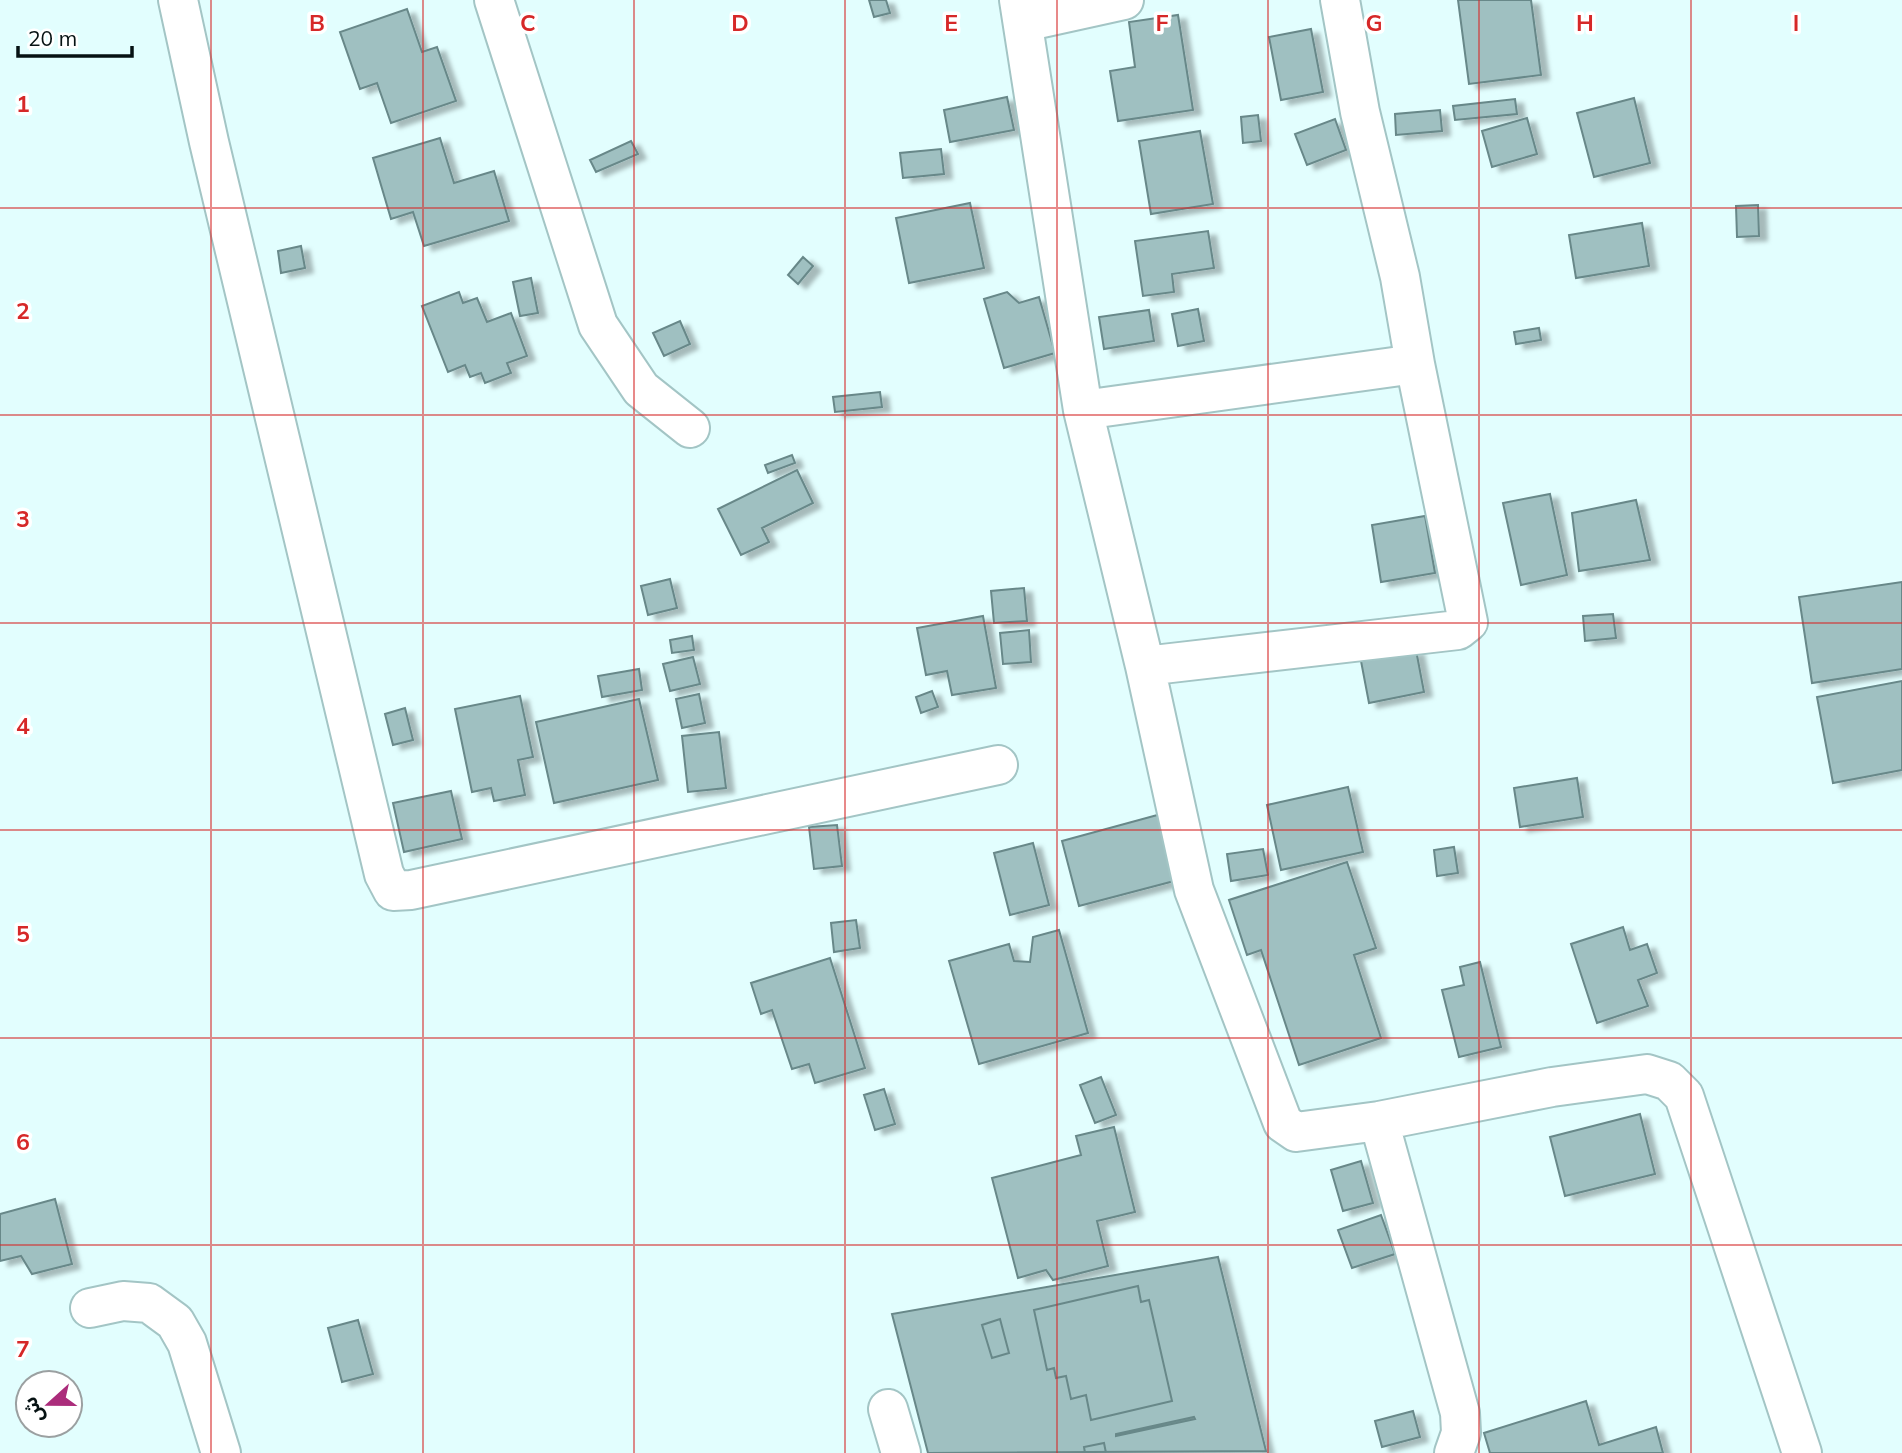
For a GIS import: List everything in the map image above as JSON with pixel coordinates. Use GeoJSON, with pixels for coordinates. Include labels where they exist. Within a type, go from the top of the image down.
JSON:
{"type":"FeatureCollection","features":[{"type":"Feature","properties":{"kind":"street"},"geometry":{"type":"LineString","coordinates":[[178,0],[209,142],[384,874],[393,891],[425,887],[998,765]]}},
{"type":"Feature","properties":{"kind":"street"},"geometry":{"type":"LineString","coordinates":[[494,0],[598,325],[641,389],[690,428]]}},
{"type":"Feature","properties":{"kind":"street"},"geometry":{"type":"LineString","coordinates":[[1124,0],[1022,11],[1083,410],[1145,666],[1194,890],[1283,1123],[1296,1132],[1379,1121],[1552,1087],[1647,1074],[1669,1081],[1684,1096],[1802,1453]]}},
{"type":"Feature","properties":{"kind":"street"},"geometry":{"type":"LineString","coordinates":[[1145,666],[1458,630],[1468,622],[1415,364],[1400,277],[1360,112],[1341,0]]}},
{"type":"Feature","properties":{"kind":"street"},"geometry":{"type":"LineString","coordinates":[[1083,410],[1415,364]]}},
{"type":"Feature","properties":{"kind":"street"},"geometry":{"type":"LineString","coordinates":[[1379,1121],[1460,1413],[1461,1433],[1454,1453]]}},
{"type":"Feature","properties":{"kind":"street"},"geometry":{"type":"LineString","coordinates":[[90,1308],[123,1301],[149,1303],[175,1322],[187,1343],[221,1453]]}},
{"type":"Feature","properties":{"kind":"street"},"geometry":{"type":"LineString","coordinates":[[888,1409],[901,1453]]}},
{"type":"Feature","properties":{"kind":"building"},"geometry":{"type":"Polygon","coordinates":[[[869,0],[886,0],[890,13],[874,17],[869,0]]]}},
{"type":"Feature","properties":{"kind":"building"},"geometry":{"type":"Polygon","coordinates":[[[1458,0],[1531,0],[1541,75],[1469,84],[1458,0]]]}},
{"type":"Feature","properties":{"kind":"building"},"geometry":{"type":"Polygon","coordinates":[[[407,9],[422,52],[437,47],[456,101],[391,123],[377,83],[360,89],[340,32],[407,9]]]}},
{"type":"Feature","properties":{"kind":"building"},"geometry":{"type":"Polygon","coordinates":[[[1178,15],[1193,110],[1118,121],[1110,71],[1135,67],[1129,22],[1178,15]]]}},
{"type":"Feature","properties":{"kind":"building"},"geometry":{"type":"Polygon","coordinates":[[[1311,29],[1323,92],[1281,100],[1269,37],[1311,29]]]}},
{"type":"Feature","properties":{"kind":"building"},"geometry":{"type":"Polygon","coordinates":[[[1007,97],[1014,130],[950,142],[944,110],[1007,97]]]}},
{"type":"Feature","properties":{"kind":"building"},"geometry":{"type":"Polygon","coordinates":[[[1634,98],[1650,163],[1594,177],[1577,113],[1634,98]]]}},
{"type":"Feature","properties":{"kind":"building"},"geometry":{"type":"Polygon","coordinates":[[[1515,99],[1517,114],[1455,120],[1453,106],[1515,99]]]}},
{"type":"Feature","properties":{"kind":"building"},"geometry":{"type":"Polygon","coordinates":[[[1440,110],[1442,131],[1396,135],[1395,114],[1440,110]]]}},
{"type":"Feature","properties":{"kind":"building"},"geometry":{"type":"Polygon","coordinates":[[[1258,115],[1261,141],[1243,143],[1241,117],[1258,115]]]}},
{"type":"Feature","properties":{"kind":"building"},"geometry":{"type":"Polygon","coordinates":[[[1527,118],[1537,154],[1492,167],[1482,131],[1527,118]]]}},
{"type":"Feature","properties":{"kind":"building"},"geometry":{"type":"Polygon","coordinates":[[[1335,119],[1346,150],[1307,165],[1295,134],[1335,119]]]}},
{"type":"Feature","properties":{"kind":"building"},"geometry":{"type":"Polygon","coordinates":[[[1200,131],[1213,204],[1151,214],[1139,141],[1200,131]]]}},
{"type":"Feature","properties":{"kind":"building"},"geometry":{"type":"Polygon","coordinates":[[[440,138],[454,183],[494,171],[509,221],[424,246],[413,212],[391,219],[373,158],[440,138]]]}},
{"type":"Feature","properties":{"kind":"building"},"geometry":{"type":"Polygon","coordinates":[[[631,141],[638,154],[596,172],[590,160],[631,141]]]}},
{"type":"Feature","properties":{"kind":"building"},"geometry":{"type":"Polygon","coordinates":[[[941,149],[944,174],[903,178],[900,153],[941,149]]]}},
{"type":"Feature","properties":{"kind":"building"},"geometry":{"type":"Polygon","coordinates":[[[970,203],[984,268],[909,283],[896,218],[970,203]]]}},
{"type":"Feature","properties":{"kind":"building"},"geometry":{"type":"Polygon","coordinates":[[[1758,205],[1759,236],[1737,237],[1736,206],[1758,205]]]}},
{"type":"Feature","properties":{"kind":"building"},"geometry":{"type":"Polygon","coordinates":[[[1642,223],[1649,266],[1576,278],[1569,235],[1642,223]]]}},
{"type":"Feature","properties":{"kind":"building"},"geometry":{"type":"Polygon","coordinates":[[[1208,231],[1214,268],[1172,274],[1174,292],[1143,296],[1135,241],[1208,231]]]}},
{"type":"Feature","properties":{"kind":"building"},"geometry":{"type":"Polygon","coordinates":[[[301,246],[305,268],[281,273],[278,251],[301,246]]]}},
{"type":"Feature","properties":{"kind":"building"},"geometry":{"type":"Polygon","coordinates":[[[803,257],[813,266],[798,284],[788,275],[803,257]]]}},
{"type":"Feature","properties":{"kind":"building"},"geometry":{"type":"Polygon","coordinates":[[[531,278],[538,313],[520,316],[513,282],[531,278]]]}},
{"type":"Feature","properties":{"kind":"building"},"geometry":{"type":"Polygon","coordinates":[[[459,292],[463,303],[477,298],[487,322],[511,313],[527,356],[507,363],[511,373],[485,383],[481,373],[470,377],[465,365],[448,372],[422,306],[459,292]]]}},
{"type":"Feature","properties":{"kind":"building"},"geometry":{"type":"Polygon","coordinates":[[[1007,292],[1019,303],[1039,297],[1055,353],[1004,368],[984,299],[1007,292]]]}},
{"type":"Feature","properties":{"kind":"building"},"geometry":{"type":"Polygon","coordinates":[[[1198,309],[1204,341],[1178,346],[1172,314],[1198,309]]]}},
{"type":"Feature","properties":{"kind":"building"},"geometry":{"type":"Polygon","coordinates":[[[1149,310],[1154,341],[1104,349],[1099,317],[1149,310]]]}},
{"type":"Feature","properties":{"kind":"building"},"geometry":{"type":"Polygon","coordinates":[[[680,321],[690,344],[664,356],[653,333],[680,321]]]}},
{"type":"Feature","properties":{"kind":"building"},"geometry":{"type":"Polygon","coordinates":[[[1539,328],[1541,340],[1516,344],[1514,332],[1539,328]]]}},
{"type":"Feature","properties":{"kind":"building"},"geometry":{"type":"Polygon","coordinates":[[[880,392],[882,407],[835,412],[833,397],[880,392]]]}},
{"type":"Feature","properties":{"kind":"building"},"geometry":{"type":"Polygon","coordinates":[[[792,455],[795,463],[768,473],[765,465],[792,455]]]}},
{"type":"Feature","properties":{"kind":"building"},"geometry":{"type":"Polygon","coordinates":[[[797,470],[813,503],[762,528],[769,542],[741,555],[718,509],[797,470]]]}},
{"type":"Feature","properties":{"kind":"building"},"geometry":{"type":"Polygon","coordinates":[[[1550,494],[1567,575],[1521,585],[1503,503],[1550,494]]]}},
{"type":"Feature","properties":{"kind":"building"},"geometry":{"type":"Polygon","coordinates":[[[1636,500],[1650,560],[1579,571],[1572,513],[1636,500]]]}},
{"type":"Feature","properties":{"kind":"building"},"geometry":{"type":"Polygon","coordinates":[[[1425,516],[1435,573],[1381,582],[1372,525],[1425,516]]]}},
{"type":"Feature","properties":{"kind":"building"},"geometry":{"type":"Polygon","coordinates":[[[670,579],[677,608],[648,615],[641,586],[670,579]]]}},
{"type":"Feature","properties":{"kind":"building"},"geometry":{"type":"Polygon","coordinates":[[[1902,582],[1902,669],[1812,683],[1799,597],[1902,582]]]}},
{"type":"Feature","properties":{"kind":"building"},"geometry":{"type":"Polygon","coordinates":[[[1024,588],[1027,621],[994,623],[991,591],[1024,588]]]}},
{"type":"Feature","properties":{"kind":"building"},"geometry":{"type":"Polygon","coordinates":[[[1613,614],[1616,638],[1585,641],[1583,616],[1613,614]]]}},
{"type":"Feature","properties":{"kind":"building"},"geometry":{"type":"Polygon","coordinates":[[[983,616],[996,688],[952,695],[947,671],[926,675],[917,628],[983,616]]]}},
{"type":"Feature","properties":{"kind":"building"},"geometry":{"type":"Polygon","coordinates":[[[1029,630],[1031,662],[1003,664],[1000,633],[1029,630]]]}},
{"type":"Feature","properties":{"kind":"building"},"geometry":{"type":"Polygon","coordinates":[[[692,636],[694,650],[672,653],[670,640],[692,636]]]}},
{"type":"Feature","properties":{"kind":"building"},"geometry":{"type":"Polygon","coordinates":[[[1416,650],[1424,692],[1369,703],[1361,661],[1416,650]]]}},
{"type":"Feature","properties":{"kind":"building"},"geometry":{"type":"Polygon","coordinates":[[[693,657],[700,684],[670,691],[663,664],[693,657]]]}},
{"type":"Feature","properties":{"kind":"building"},"geometry":{"type":"Polygon","coordinates":[[[639,669],[642,690],[602,697],[598,676],[639,669]]]}},
{"type":"Feature","properties":{"kind":"building"},"geometry":{"type":"Polygon","coordinates":[[[1902,681],[1902,770],[1833,783],[1817,697],[1902,681]]]}},
{"type":"Feature","properties":{"kind":"building"},"geometry":{"type":"Polygon","coordinates":[[[932,691],[938,707],[921,713],[916,697],[932,691]]]}},
{"type":"Feature","properties":{"kind":"building"},"geometry":{"type":"Polygon","coordinates":[[[699,694],[705,723],[682,728],[676,699],[699,694]]]}},
{"type":"Feature","properties":{"kind":"building"},"geometry":{"type":"Polygon","coordinates":[[[520,696],[533,757],[518,760],[525,795],[494,801],[491,788],[472,792],[455,709],[520,696]]]}},
{"type":"Feature","properties":{"kind":"building"},"geometry":{"type":"Polygon","coordinates":[[[639,699],[658,780],[554,803],[536,722],[639,699]]]}},
{"type":"Feature","properties":{"kind":"building"},"geometry":{"type":"Polygon","coordinates":[[[405,708],[413,740],[393,745],[385,714],[405,708]]]}},
{"type":"Feature","properties":{"kind":"building"},"geometry":{"type":"Polygon","coordinates":[[[719,732],[726,788],[688,792],[682,736],[719,732]]]}},
{"type":"Feature","properties":{"kind":"building"},"geometry":{"type":"Polygon","coordinates":[[[1577,778],[1583,817],[1520,827],[1514,788],[1577,778]]]}},
{"type":"Feature","properties":{"kind":"building"},"geometry":{"type":"Polygon","coordinates":[[[1348,787],[1363,852],[1281,870],[1267,805],[1348,787]]]}},
{"type":"Feature","properties":{"kind":"building"},"geometry":{"type":"Polygon","coordinates":[[[451,791],[462,839],[404,852],[393,803],[451,791]]]}},
{"type":"Feature","properties":{"kind":"building"},"geometry":{"type":"Polygon","coordinates":[[[1161,814],[1178,880],[1079,906],[1062,841],[1161,814]]]}},
{"type":"Feature","properties":{"kind":"building"},"geometry":{"type":"Polygon","coordinates":[[[837,825],[842,866],[814,869],[809,827],[837,825]]]}},
{"type":"Feature","properties":{"kind":"building"},"geometry":{"type":"Polygon","coordinates":[[[1033,843],[1049,905],[1010,915],[994,853],[1033,843]]]}},
{"type":"Feature","properties":{"kind":"building"},"geometry":{"type":"Polygon","coordinates":[[[1454,847],[1458,873],[1437,876],[1434,850],[1454,847]]]}},
{"type":"Feature","properties":{"kind":"building"},"geometry":{"type":"Polygon","coordinates":[[[1263,849],[1268,875],[1231,881],[1227,854],[1263,849]]]}},
{"type":"Feature","properties":{"kind":"building"},"geometry":{"type":"Polygon","coordinates":[[[1347,862],[1376,948],[1354,955],[1381,1038],[1299,1065],[1261,950],[1247,955],[1229,900],[1347,862]]]}},
{"type":"Feature","properties":{"kind":"building"},"geometry":{"type":"Polygon","coordinates":[[[856,920],[860,948],[834,952],[831,923],[856,920]]]}},
{"type":"Feature","properties":{"kind":"building"},"geometry":{"type":"Polygon","coordinates":[[[1623,927],[1630,950],[1647,944],[1657,973],[1638,980],[1648,1006],[1597,1023],[1571,944],[1623,927]]]}},
{"type":"Feature","properties":{"kind":"building"},"geometry":{"type":"Polygon","coordinates":[[[1059,930],[1088,1033],[979,1064],[949,961],[1009,944],[1014,961],[1030,962],[1033,937],[1059,930]]]}},
{"type":"Feature","properties":{"kind":"building"},"geometry":{"type":"Polygon","coordinates":[[[830,958],[865,1068],[815,1083],[809,1064],[792,1069],[772,1010],[761,1014],[751,983],[830,958]]]}},
{"type":"Feature","properties":{"kind":"building"},"geometry":{"type":"Polygon","coordinates":[[[1480,962],[1501,1047],[1459,1057],[1442,990],[1464,985],[1460,967],[1480,962]]]}},
{"type":"Feature","properties":{"kind":"building"},"geometry":{"type":"Polygon","coordinates":[[[1101,1077],[1116,1115],[1095,1123],[1080,1085],[1101,1077]]]}},
{"type":"Feature","properties":{"kind":"building"},"geometry":{"type":"Polygon","coordinates":[[[884,1089],[895,1124],[875,1130],[864,1095],[884,1089]]]}},
{"type":"Feature","properties":{"kind":"building"},"geometry":{"type":"Polygon","coordinates":[[[1640,1114],[1655,1174],[1565,1196],[1550,1137],[1640,1114]]]}},
{"type":"Feature","properties":{"kind":"building"},"geometry":{"type":"Polygon","coordinates":[[[1114,1127],[1135,1212],[1097,1221],[1108,1266],[1053,1280],[1046,1270],[1018,1278],[992,1178],[1081,1155],[1076,1136],[1114,1127]]]}},
{"type":"Feature","properties":{"kind":"building"},"geometry":{"type":"Polygon","coordinates":[[[1361,1161],[1373,1203],[1343,1211],[1331,1170],[1361,1161]]]}},
{"type":"Feature","properties":{"kind":"building"},"geometry":{"type":"Polygon","coordinates":[[[55,1199],[72,1264],[32,1274],[21,1256],[0,1261],[0,1214],[55,1199]]]}},
{"type":"Feature","properties":{"kind":"building"},"geometry":{"type":"Polygon","coordinates":[[[1381,1215],[1395,1254],[1352,1268],[1338,1230],[1381,1215]]]}},
{"type":"Feature","properties":{"kind":"building"},"geometry":{"type":"Polygon","coordinates":[[[1218,1257],[1266,1451],[928,1453],[892,1314],[1218,1257]]]}},
{"type":"Feature","properties":{"kind":"building"},"geometry":{"type":"Polygon","coordinates":[[[1138,1286],[1141,1302],[1149,1300],[1172,1401],[1091,1420],[1086,1395],[1071,1399],[1066,1376],[1056,1378],[1054,1368],[1047,1370],[1034,1310],[1138,1286]]]}},
{"type":"Feature","properties":{"kind":"building"},"geometry":{"type":"Polygon","coordinates":[[[1000,1319],[1009,1353],[992,1358],[982,1325],[1000,1319]]]}},
{"type":"Feature","properties":{"kind":"building"},"geometry":{"type":"Polygon","coordinates":[[[358,1320],[373,1374],[342,1382],[328,1328],[358,1320]]]}},
{"type":"Feature","properties":{"kind":"building"},"geometry":{"type":"Polygon","coordinates":[[[1586,1401],[1599,1445],[1656,1427],[1663,1453],[1490,1453],[1484,1433],[1586,1401]]]}},
{"type":"Feature","properties":{"kind":"building"},"geometry":{"type":"Polygon","coordinates":[[[1413,1411],[1420,1437],[1382,1447],[1375,1421],[1413,1411]]]}},
{"type":"Feature","properties":{"kind":"building"},"geometry":{"type":"Polygon","coordinates":[[[1194,1417],[1195,1419],[1116,1436],[1116,1434],[1194,1417]]]}},
{"type":"Feature","properties":{"kind":"building"},"geometry":{"type":"Polygon","coordinates":[[[1104,1443],[1106,1453],[1085,1453],[1084,1447],[1104,1443]]]}}]}
